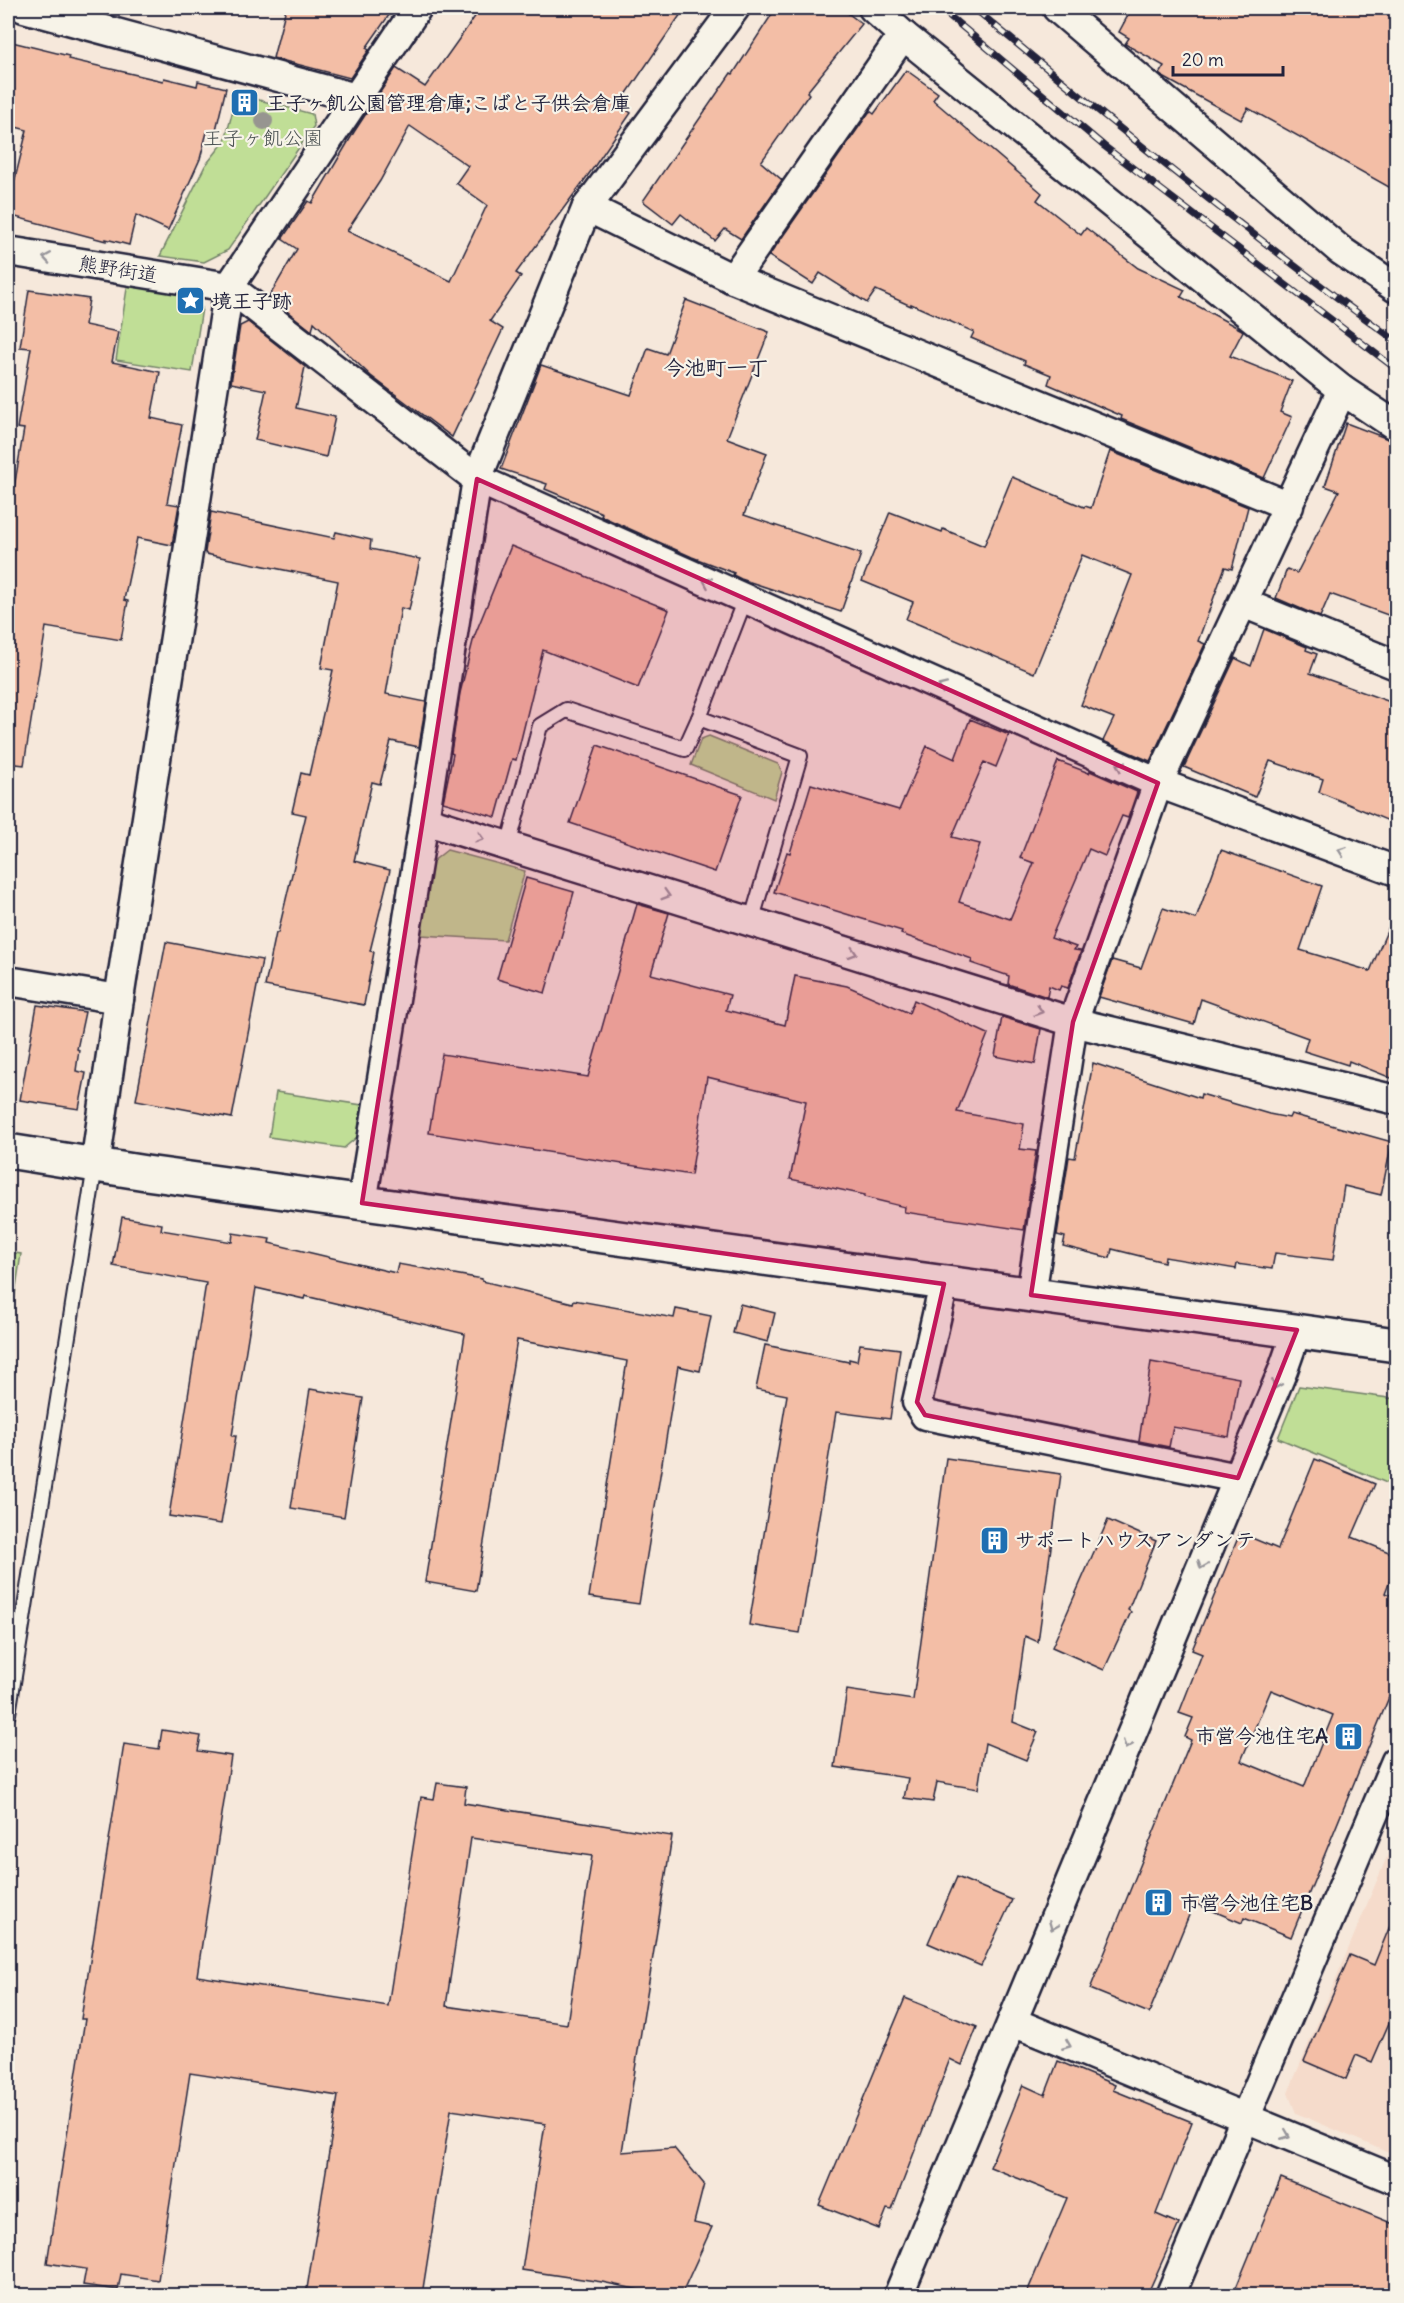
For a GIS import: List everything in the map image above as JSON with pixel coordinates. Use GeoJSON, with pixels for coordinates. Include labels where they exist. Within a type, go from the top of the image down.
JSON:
{"type":"FeatureCollection","features":[{"type":"Feature","properties":{"kind":"street"},"geometry":{"type":"LineString","coordinates":[[24,8],[356,98]]}},
{"type":"Feature","properties":{"kind":"street"},"geometry":{"type":"LineString","coordinates":[[95,1166],[229,287],[417,8]]}},
{"type":"Feature","properties":{"kind":"street"},"geometry":{"type":"LineString","coordinates":[[362,1203],[477,479],[586,207],[735,8]]}},
{"type":"Feature","properties":{"kind":"street"},"geometry":{"type":"LineString","coordinates":[[873,8],[903,35],[1342,390],[1396,426]]}},
{"type":"Feature","properties":{"kind":"street"},"geometry":{"type":"LineString","coordinates":[[1057,8],[1088,18],[1340,250],[1396,288]]}},
{"type":"Feature","properties":{"kind":"street"},"geometry":{"type":"LineString","coordinates":[[733,279],[903,35]]}},
{"type":"Feature","properties":{"kind":"street"},"geometry":{"type":"LineString","coordinates":[[586,207],[733,279],[1289,506]]}},
{"type":"Feature","properties":{"kind":"street","name":"熊野街道"},"geometry":{"type":"LineString","coordinates":[[8,251],[229,287]]}},
{"type":"Feature","properties":{"kind":"street"},"geometry":{"type":"LineString","coordinates":[[229,287],[477,479],[1158,783],[1395,868]]}},
{"type":"Feature","properties":{"kind":"street"},"geometry":{"type":"LineString","coordinates":[[1031,1295],[1073,1022],[1158,783],[1342,390]]}},
{"type":"Feature","properties":{"kind":"street"},"geometry":{"type":"LineString","coordinates":[[1243,603],[1396,665]]}},
{"type":"Feature","properties":{"kind":"street"},"geometry":{"type":"LineString","coordinates":[[424,820],[1073,1022],[1396,1100]]}},
{"type":"Feature","properties":{"kind":"street"},"geometry":{"type":"LineString","coordinates":[[8,981],[119,999]]}},
{"type":"Feature","properties":{"kind":"street"},"geometry":{"type":"LineString","coordinates":[[8,1152],[944,1284],[1297,1330],[1396,1346]]}},
{"type":"Feature","properties":{"kind":"street"},"geometry":{"type":"LineString","coordinates":[[944,1284],[918,1402],[925,1415],[1238,1478]]}},
{"type":"Feature","properties":{"kind":"street"},"geometry":{"type":"LineString","coordinates":[[898,2295],[1283,1370],[1297,1330]]}},
{"type":"Feature","properties":{"kind":"street"},"geometry":{"type":"LineString","coordinates":[[1170,2295],[1396,1761]]}},
{"type":"Feature","properties":{"kind":"street"},"geometry":{"type":"LineString","coordinates":[[1012,2022],[1396,2180]]}},
{"type":"Feature","properties":{"kind":"lane"},"geometry":{"type":"LineString","coordinates":[[508,846],[540,726],[566,710],[685,749],[745,599]]}},
{"type":"Feature","properties":{"kind":"lane"},"geometry":{"type":"LineString","coordinates":[[699,718],[800,756],[752,922]]}},
{"type":"Feature","properties":{"kind":"lane"},"geometry":{"type":"LineString","coordinates":[[8,1714],[95,1166]]}},
{"type":"Feature","properties":{"kind":"highlighted area"},"geometry":{"type":"Polygon","coordinates":[[[477,479],[1158,783],[1073,1022],[1031,1295],[1297,1330],[1238,1478],[925,1415],[917,1402],[944,1284],[362,1203],[477,479]]]}},
{"type":"Feature","properties":{"kind":"shaded area"},"geometry":{"type":"Polygon","coordinates":[[[1396,1835],[1396,2156],[1296,2113],[1288,2093],[1396,1835]]]}},
{"type":"Feature","properties":{"kind":"green space","name":"王子ヶ飢公園"},"geometry":{"type":"Polygon","coordinates":[[[237,94],[312,114],[314,126],[228,250],[204,262],[160,256],[205,166],[225,141],[237,94]]]}},
{"type":"Feature","properties":{"kind":"green space"},"geometry":{"type":"Polygon","coordinates":[[[128,282],[191,292],[202,308],[192,372],[116,360],[128,282]]]}},
{"type":"Feature","properties":{"kind":"green space"},"geometry":{"type":"Polygon","coordinates":[[[709,736],[778,764],[782,772],[774,799],[691,765],[701,739],[709,736]]]}},
{"type":"Feature","properties":{"kind":"green space"},"geometry":{"type":"Polygon","coordinates":[[[447,850],[525,871],[505,940],[421,935],[432,862],[447,850]]]}},
{"type":"Feature","properties":{"kind":"green space"},"geometry":{"type":"Polygon","coordinates":[[[276,1092],[362,1105],[357,1137],[344,1148],[269,1137],[276,1092]]]}},
{"type":"Feature","properties":{"kind":"green space"},"geometry":{"type":"Polygon","coordinates":[[[8,1252],[21,1254],[8,1341],[8,1252]]]}},
{"type":"Feature","properties":{"kind":"green space"},"geometry":{"type":"Polygon","coordinates":[[[1299,1386],[1396,1399],[1396,1481],[1394,1486],[1278,1438],[1299,1386]]]}},
{"type":"Feature","properties":{"kind":"building"},"geometry":{"type":"Polygon","coordinates":[[[286,8],[394,8],[366,48],[369,50],[350,78],[273,58],[286,8]]]}},
{"type":"Feature","properties":{"kind":"building"},"geometry":{"type":"Polygon","coordinates":[[[481,8],[685,8],[619,105],[631,113],[516,273],[521,276],[490,321],[503,329],[452,437],[371,376],[314,322],[312,331],[269,297],[297,249],[282,239],[308,201],[312,203],[354,132],[396,68],[425,87],[481,8]],[[410,126],[380,181],[347,231],[451,281],[487,205],[456,183],[468,166],[410,126]]]}},
{"type":"Feature","properties":{"kind":"building"},"geometry":{"type":"Polygon","coordinates":[[[776,8],[841,8],[862,24],[807,92],[809,94],[761,162],[782,180],[741,239],[725,229],[715,241],[681,214],[673,224],[643,201],[731,73],[733,74],[776,8]]]}},
{"type":"Feature","properties":{"kind":"building"},"geometry":{"type":"Polygon","coordinates":[[[1132,8],[1396,8],[1396,191],[1248,108],[1241,120],[1163,77],[1159,74],[1164,66],[1125,44],[1129,38],[1119,32],[1132,8]]]}},
{"type":"Feature","properties":{"kind":"building"},"geometry":{"type":"Polygon","coordinates":[[[8,41],[69,56],[68,59],[163,81],[164,78],[197,86],[198,81],[226,88],[215,134],[207,132],[200,159],[168,230],[136,215],[129,245],[8,215],[8,185],[13,187],[27,130],[8,125],[8,41]]]}},
{"type":"Feature","properties":{"kind":"building"},"geometry":{"type":"Polygon","coordinates":[[[906,70],[938,93],[933,100],[1042,193],[1037,200],[1081,235],[1086,228],[1138,268],[1185,290],[1181,297],[1243,331],[1230,356],[1292,381],[1280,412],[1292,417],[1264,478],[1121,419],[1122,416],[1048,384],[1051,375],[971,338],[974,332],[876,290],[867,303],[820,273],[813,284],[769,256],[870,111],[874,114],[906,70]]]}},
{"type":"Feature","properties":{"kind":"building"},"geometry":{"type":"Polygon","coordinates":[[[29,290],[89,299],[85,325],[118,332],[112,362],[160,372],[151,418],[182,425],[167,503],[179,505],[172,545],[137,538],[124,600],[128,601],[121,640],[46,627],[24,765],[8,763],[8,523],[24,429],[17,428],[31,348],[20,347],[29,290]]]}},
{"type":"Feature","properties":{"kind":"building"},"geometry":{"type":"Polygon","coordinates":[[[686,300],[769,332],[727,438],[767,453],[744,515],[861,554],[841,612],[741,579],[733,575],[734,573],[692,557],[601,516],[602,513],[545,489],[547,484],[501,469],[541,365],[631,395],[648,348],[666,354],[686,300]]]}},
{"type":"Feature","properties":{"kind":"building"},"geometry":{"type":"Polygon","coordinates":[[[248,322],[305,367],[296,408],[335,417],[326,457],[255,440],[266,390],[231,383],[240,326],[248,322]]]}},
{"type":"Feature","properties":{"kind":"building"},"geometry":{"type":"Polygon","coordinates":[[[1346,423],[1396,442],[1396,618],[1330,594],[1320,617],[1276,598],[1287,569],[1297,573],[1339,491],[1325,486],[1346,423]]]}},
{"type":"Feature","properties":{"kind":"building"},"geometry":{"type":"Polygon","coordinates":[[[1110,451],[1248,507],[1232,569],[1225,567],[1198,641],[1205,644],[1150,761],[1103,741],[1114,718],[1081,705],[1132,575],[1082,555],[1034,673],[906,619],[913,602],[862,581],[890,512],[942,532],[943,529],[984,546],[1012,477],[1091,508],[1110,451]]]}},
{"type":"Feature","properties":{"kind":"building"},"geometry":{"type":"Polygon","coordinates":[[[211,512],[334,538],[336,532],[371,540],[370,549],[420,559],[409,610],[401,608],[386,694],[426,702],[419,747],[391,741],[380,784],[372,782],[354,861],[390,870],[370,951],[374,952],[364,1005],[265,986],[306,815],[292,812],[301,773],[309,775],[333,670],[321,668],[338,581],[206,554],[211,512]]]}},
{"type":"Feature","properties":{"kind":"building"},"geometry":{"type":"Polygon","coordinates":[[[511,546],[669,610],[638,688],[543,650],[516,760],[512,759],[496,817],[443,802],[453,754],[451,753],[460,693],[474,637],[511,546]]]}},
{"type":"Feature","properties":{"kind":"building"},"geometry":{"type":"Polygon","coordinates":[[[1264,629],[1307,647],[1306,650],[1317,654],[1310,673],[1396,704],[1396,824],[1319,792],[1323,779],[1270,761],[1255,797],[1184,767],[1235,658],[1251,666],[1264,629]]]}},
{"type":"Feature","properties":{"kind":"building"},"geometry":{"type":"Polygon","coordinates":[[[970,719],[1009,735],[996,767],[984,762],[952,837],[980,844],[959,902],[1010,919],[1034,863],[1020,858],[1058,761],[1089,773],[1090,771],[1137,792],[1128,818],[1122,816],[1105,856],[1089,849],[1051,938],[1076,947],[1074,950],[1081,951],[1068,988],[1061,986],[1059,990],[1049,986],[1047,997],[1008,984],[1009,976],[971,963],[972,959],[901,934],[902,931],[774,892],[787,852],[790,853],[811,784],[899,810],[927,746],[955,759],[970,719]]]}},
{"type":"Feature","properties":{"kind":"building"},"geometry":{"type":"Polygon","coordinates":[[[597,745],[742,795],[715,872],[570,823],[597,745]]]}},
{"type":"Feature","properties":{"kind":"building"},"geometry":{"type":"Polygon","coordinates":[[[1221,850],[1322,886],[1300,950],[1370,971],[1396,910],[1396,1080],[1349,1061],[1348,1065],[1304,1051],[1308,1038],[1201,999],[1194,1024],[1099,997],[1112,960],[1141,968],[1163,908],[1196,919],[1221,850]]]}},
{"type":"Feature","properties":{"kind":"building"},"geometry":{"type":"Polygon","coordinates":[[[526,878],[574,892],[545,993],[497,979],[526,878]]]}},
{"type":"Feature","properties":{"kind":"building"},"geometry":{"type":"Polygon","coordinates":[[[637,904],[669,913],[651,974],[730,995],[726,1010],[785,1025],[795,976],[847,986],[909,1013],[914,1000],[988,1034],[957,1112],[1024,1124],[1020,1149],[1036,1151],[1024,1230],[904,1212],[905,1207],[864,1197],[865,1195],[790,1179],[806,1101],[707,1077],[691,1175],[429,1133],[442,1054],[588,1077],[637,904]]]}},
{"type":"Feature","properties":{"kind":"building"},"geometry":{"type":"Polygon","coordinates":[[[166,942],[262,960],[232,1118],[136,1100],[166,942]]]}},
{"type":"Feature","properties":{"kind":"building"},"geometry":{"type":"Polygon","coordinates":[[[37,1005],[85,1012],[77,1049],[79,1050],[76,1071],[86,1073],[79,1109],[20,1100],[37,1005]]]}},
{"type":"Feature","properties":{"kind":"building"},"geometry":{"type":"Polygon","coordinates":[[[1002,1017],[1041,1029],[1035,1064],[995,1056],[1002,1017]]]}},
{"type":"Feature","properties":{"kind":"building"},"geometry":{"type":"Polygon","coordinates":[[[1093,1063],[1200,1098],[1201,1094],[1289,1118],[1291,1114],[1392,1142],[1381,1195],[1344,1186],[1333,1260],[1275,1253],[1272,1269],[1237,1264],[1236,1269],[1165,1257],[1164,1262],[1112,1249],[1110,1258],[1063,1246],[1065,1237],[1057,1235],[1069,1157],[1075,1158],[1093,1063]]]}},
{"type":"Feature","properties":{"kind":"building"},"geometry":{"type":"Polygon","coordinates":[[[122,1217],[162,1224],[161,1230],[232,1242],[233,1233],[270,1239],[269,1243],[396,1273],[398,1264],[482,1279],[482,1281],[573,1303],[574,1300],[674,1318],[676,1309],[711,1316],[700,1371],[678,1366],[639,1604],[589,1597],[627,1361],[517,1340],[476,1591],[425,1582],[465,1334],[305,1296],[304,1299],[256,1288],[232,1436],[236,1436],[221,1524],[169,1516],[206,1283],[113,1266],[122,1217]]]}},
{"type":"Feature","properties":{"kind":"building"},"geometry":{"type":"Polygon","coordinates":[[[740,1304],[775,1313],[768,1342],[733,1333],[740,1304]]]}},
{"type":"Feature","properties":{"kind":"building"},"geometry":{"type":"Polygon","coordinates":[[[860,1344],[900,1349],[890,1419],[836,1412],[800,1633],[749,1625],[787,1395],[756,1389],[765,1345],[849,1362],[849,1359],[857,1361],[860,1344]]]}},
{"type":"Feature","properties":{"kind":"building"},"geometry":{"type":"Polygon","coordinates":[[[1151,1362],[1239,1378],[1229,1437],[1173,1427],[1169,1447],[1139,1441],[1151,1362]]]}},
{"type":"Feature","properties":{"kind":"building"},"geometry":{"type":"Polygon","coordinates":[[[310,1389],[363,1398],[344,1517],[291,1508],[310,1389]]]}},
{"type":"Feature","properties":{"kind":"building"},"geometry":{"type":"Polygon","coordinates":[[[946,1458],[1061,1474],[1038,1642],[1025,1636],[1013,1722],[1038,1732],[1026,1760],[985,1743],[978,1789],[937,1782],[933,1802],[904,1798],[908,1778],[835,1767],[847,1690],[913,1700],[946,1458]]]}},
{"type":"Feature","properties":{"kind":"building"},"geometry":{"type":"Polygon","coordinates":[[[1315,1459],[1375,1484],[1352,1537],[1396,1555],[1396,1564],[1385,1593],[1396,1597],[1396,1680],[1291,1937],[1244,1918],[1242,1923],[1194,1903],[1149,2013],[1090,1989],[1191,1740],[1185,1737],[1193,1718],[1179,1713],[1202,1654],[1192,1650],[1240,1533],[1278,1549],[1315,1459]],[[1271,1690],[1241,1761],[1304,1787],[1333,1715],[1271,1690]]]}},
{"type":"Feature","properties":{"kind":"building"},"geometry":{"type":"Polygon","coordinates":[[[1108,1520],[1156,1541],[1128,1610],[1131,1612],[1104,1670],[1052,1647],[1108,1520]]]}},
{"type":"Feature","properties":{"kind":"building"},"geometry":{"type":"Polygon","coordinates":[[[162,1730],[201,1736],[198,1751],[231,1756],[197,1976],[388,2006],[421,1797],[434,1799],[437,1783],[466,1787],[464,1803],[672,1836],[622,2152],[674,2148],[704,2184],[694,2223],[712,2227],[681,2295],[663,2295],[602,2282],[522,2270],[545,2124],[451,2110],[422,2295],[306,2295],[338,2096],[190,2073],[158,2280],[121,2274],[118,2290],[83,2285],[86,2269],[47,2263],[85,2019],[81,2019],[124,1744],[159,1749],[162,1730]],[[471,1838],[446,2006],[567,2024],[592,1856],[471,1838]]]}},
{"type":"Feature","properties":{"kind":"building"},"geometry":{"type":"Polygon","coordinates":[[[957,1877],[1012,1900],[981,1966],[928,1943],[957,1877]]]}},
{"type":"Feature","properties":{"kind":"building"},"geometry":{"type":"Polygon","coordinates":[[[1396,1911],[1396,2007],[1372,2062],[1356,2055],[1346,2079],[1304,2061],[1350,1955],[1374,1965],[1396,1911]]]}},
{"type":"Feature","properties":{"kind":"building"},"geometry":{"type":"Polygon","coordinates":[[[905,1998],[977,2027],[962,2065],[950,2059],[892,2210],[887,2209],[879,2229],[819,2205],[905,1998]]]}},
{"type":"Feature","properties":{"kind":"building"},"geometry":{"type":"Polygon","coordinates":[[[1058,2061],[1115,2085],[1113,2090],[1192,2122],[1156,2214],[1179,2224],[1147,2295],[1026,2295],[1067,2198],[990,2167],[1023,2085],[1045,2095],[1058,2061]]]}},
{"type":"Feature","properties":{"kind":"building"},"geometry":{"type":"Polygon","coordinates":[[[1281,2178],[1396,2225],[1396,2295],[1233,2295],[1281,2178]]]}},
{"type":"Feature","properties":{"kind":"railway"},"geometry":{"type":"LineString","coordinates":[[940,8],[1104,146],[1396,369]]}},
{"type":"Feature","properties":{"kind":"railway"},"geometry":{"type":"LineString","coordinates":[[974,8],[1182,178],[1396,341]]}},
{"type":"Feature","properties":{"kind":"place","name":"王子ヶ飢公園管理倉庫;こばと子供会倉庫"},"geometry":{"type":"Point","coordinates":[245,103]}},
{"type":"Feature","properties":{"kind":"place","name":"境王子跡"},"geometry":{"type":"Point","coordinates":[191,301]}},
{"type":"Feature","properties":{"kind":"place","name":"サポートハウスアンダンテ"},"geometry":{"type":"Point","coordinates":[994,1540]}},
{"type":"Feature","properties":{"kind":"place","name":"市営今池住宅A"},"geometry":{"type":"Point","coordinates":[1349,1736]}},
{"type":"Feature","properties":{"kind":"place","name":"市営今池住宅B"},"geometry":{"type":"Point","coordinates":[1159,1903]}},
{"type":"Feature","properties":{"kind":"district","name":"今池町一丁"},"geometry":{"type":"Point","coordinates":[716,368]}}]}
